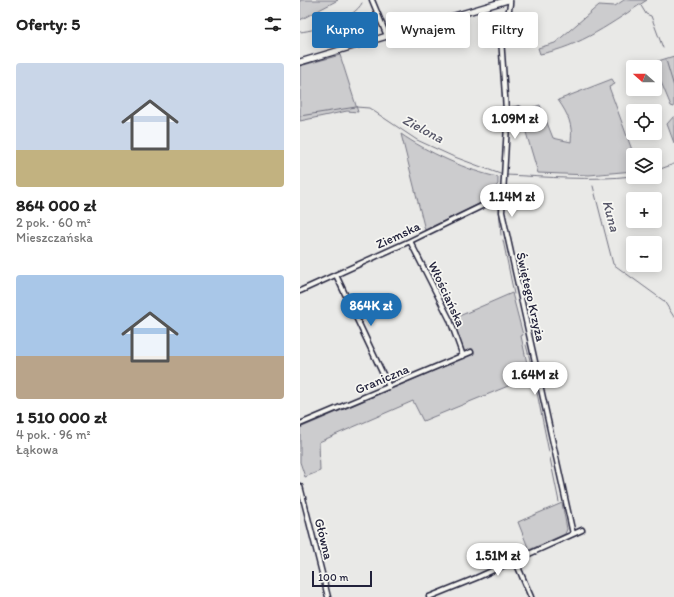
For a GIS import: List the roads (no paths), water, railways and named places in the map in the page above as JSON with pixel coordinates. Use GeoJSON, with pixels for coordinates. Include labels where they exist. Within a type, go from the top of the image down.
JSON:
{"type":"FeatureCollection","features":[{"type":"Feature","properties":{"kind":"main road"},"geometry":{"type":"LineString","coordinates":[[466,12],[506,0]]}},
{"type":"Feature","properties":{"kind":"main road"},"geometry":{"type":"LineString","coordinates":[[300,62],[386,36]]}},
{"type":"Feature","properties":{"kind":"street"},"geometry":{"type":"LineString","coordinates":[[372,0],[386,34]]}},
{"type":"Feature","properties":{"kind":"street"},"geometry":{"type":"LineString","coordinates":[[506,0],[511,7],[503,24],[501,38],[507,111],[519,109]]}},
{"type":"Feature","properties":{"kind":"street","name":"Świętego Krzyża"},"geometry":{"type":"LineString","coordinates":[[507,111],[502,212],[510,255],[573,534]]}},
{"type":"Feature","properties":{"kind":"street","name":"Ziemska"},"geometry":{"type":"LineString","coordinates":[[300,291],[410,241],[488,203],[498,196],[503,196]]}},
{"type":"Feature","properties":{"kind":"street","name":"Włościańska"},"geometry":{"type":"LineString","coordinates":[[410,241],[450,320],[463,356]]}},
{"type":"Feature","properties":{"kind":"street"},"geometry":{"type":"LineString","coordinates":[[336,275],[389,387]]}},
{"type":"Feature","properties":{"kind":"street","name":"Graniczna"},"geometry":{"type":"LineString","coordinates":[[300,424],[471,352]]}},
{"type":"Feature","properties":{"kind":"street","name":"Główna"},"geometry":{"type":"LineString","coordinates":[[300,486],[328,597]]}},
{"type":"Feature","properties":{"kind":"street"},"geometry":{"type":"LineString","coordinates":[[429,597],[582,530]]}},
{"type":"Feature","properties":{"kind":"street"},"geometry":{"type":"LineString","coordinates":[[515,560],[531,597]]}},
{"type":"Feature","properties":{"kind":"waterway"},"geometry":{"type":"LineString","coordinates":[[300,32],[316,29],[344,19],[358,9],[362,3]]}},
{"type":"Feature","properties":{"kind":"waterway"},"geometry":{"type":"LineString","coordinates":[[640,4],[646,14],[651,16],[663,48]]}},
{"type":"Feature","properties":{"kind":"waterway"},"geometry":{"type":"LineString","coordinates":[[666,60],[674,87]]}},
{"type":"Feature","properties":{"kind":"waterway","name":"Zielona"},"geometry":{"type":"LineString","coordinates":[[300,116],[356,107],[369,108],[417,140],[452,156],[503,175]]}},
{"type":"Feature","properties":{"kind":"waterway","name":"Zielona"},"geometry":{"type":"LineString","coordinates":[[662,168],[674,164]]}},
{"type":"Feature","properties":{"kind":"waterway","name":"Zielona"},"geometry":{"type":"LineString","coordinates":[[506,175],[554,178],[626,176]]}},
{"type":"Feature","properties":{"kind":"waterway","name":"Kuna"},"geometry":{"type":"LineString","coordinates":[[593,186],[613,264],[664,301],[674,317]]}},
{"type":"Feature","properties":{"kind":"waterway"},"geometry":{"type":"LineString","coordinates":[[499,207],[501,235]]}},
{"type":"Feature","properties":{"kind":"waterway"},"geometry":{"type":"LineString","coordinates":[[503,240],[514,294]]}},
{"type":"Feature","properties":{"kind":"waterway"},"geometry":{"type":"LineString","coordinates":[[526,345],[532,368]]}},
{"type":"Feature","properties":{"kind":"waterway"},"geometry":{"type":"LineString","coordinates":[[533,373],[549,452]]}},
{"type":"Feature","properties":{"kind":"waterway"},"geometry":{"type":"LineString","coordinates":[[550,458],[559,502]]}}]}
